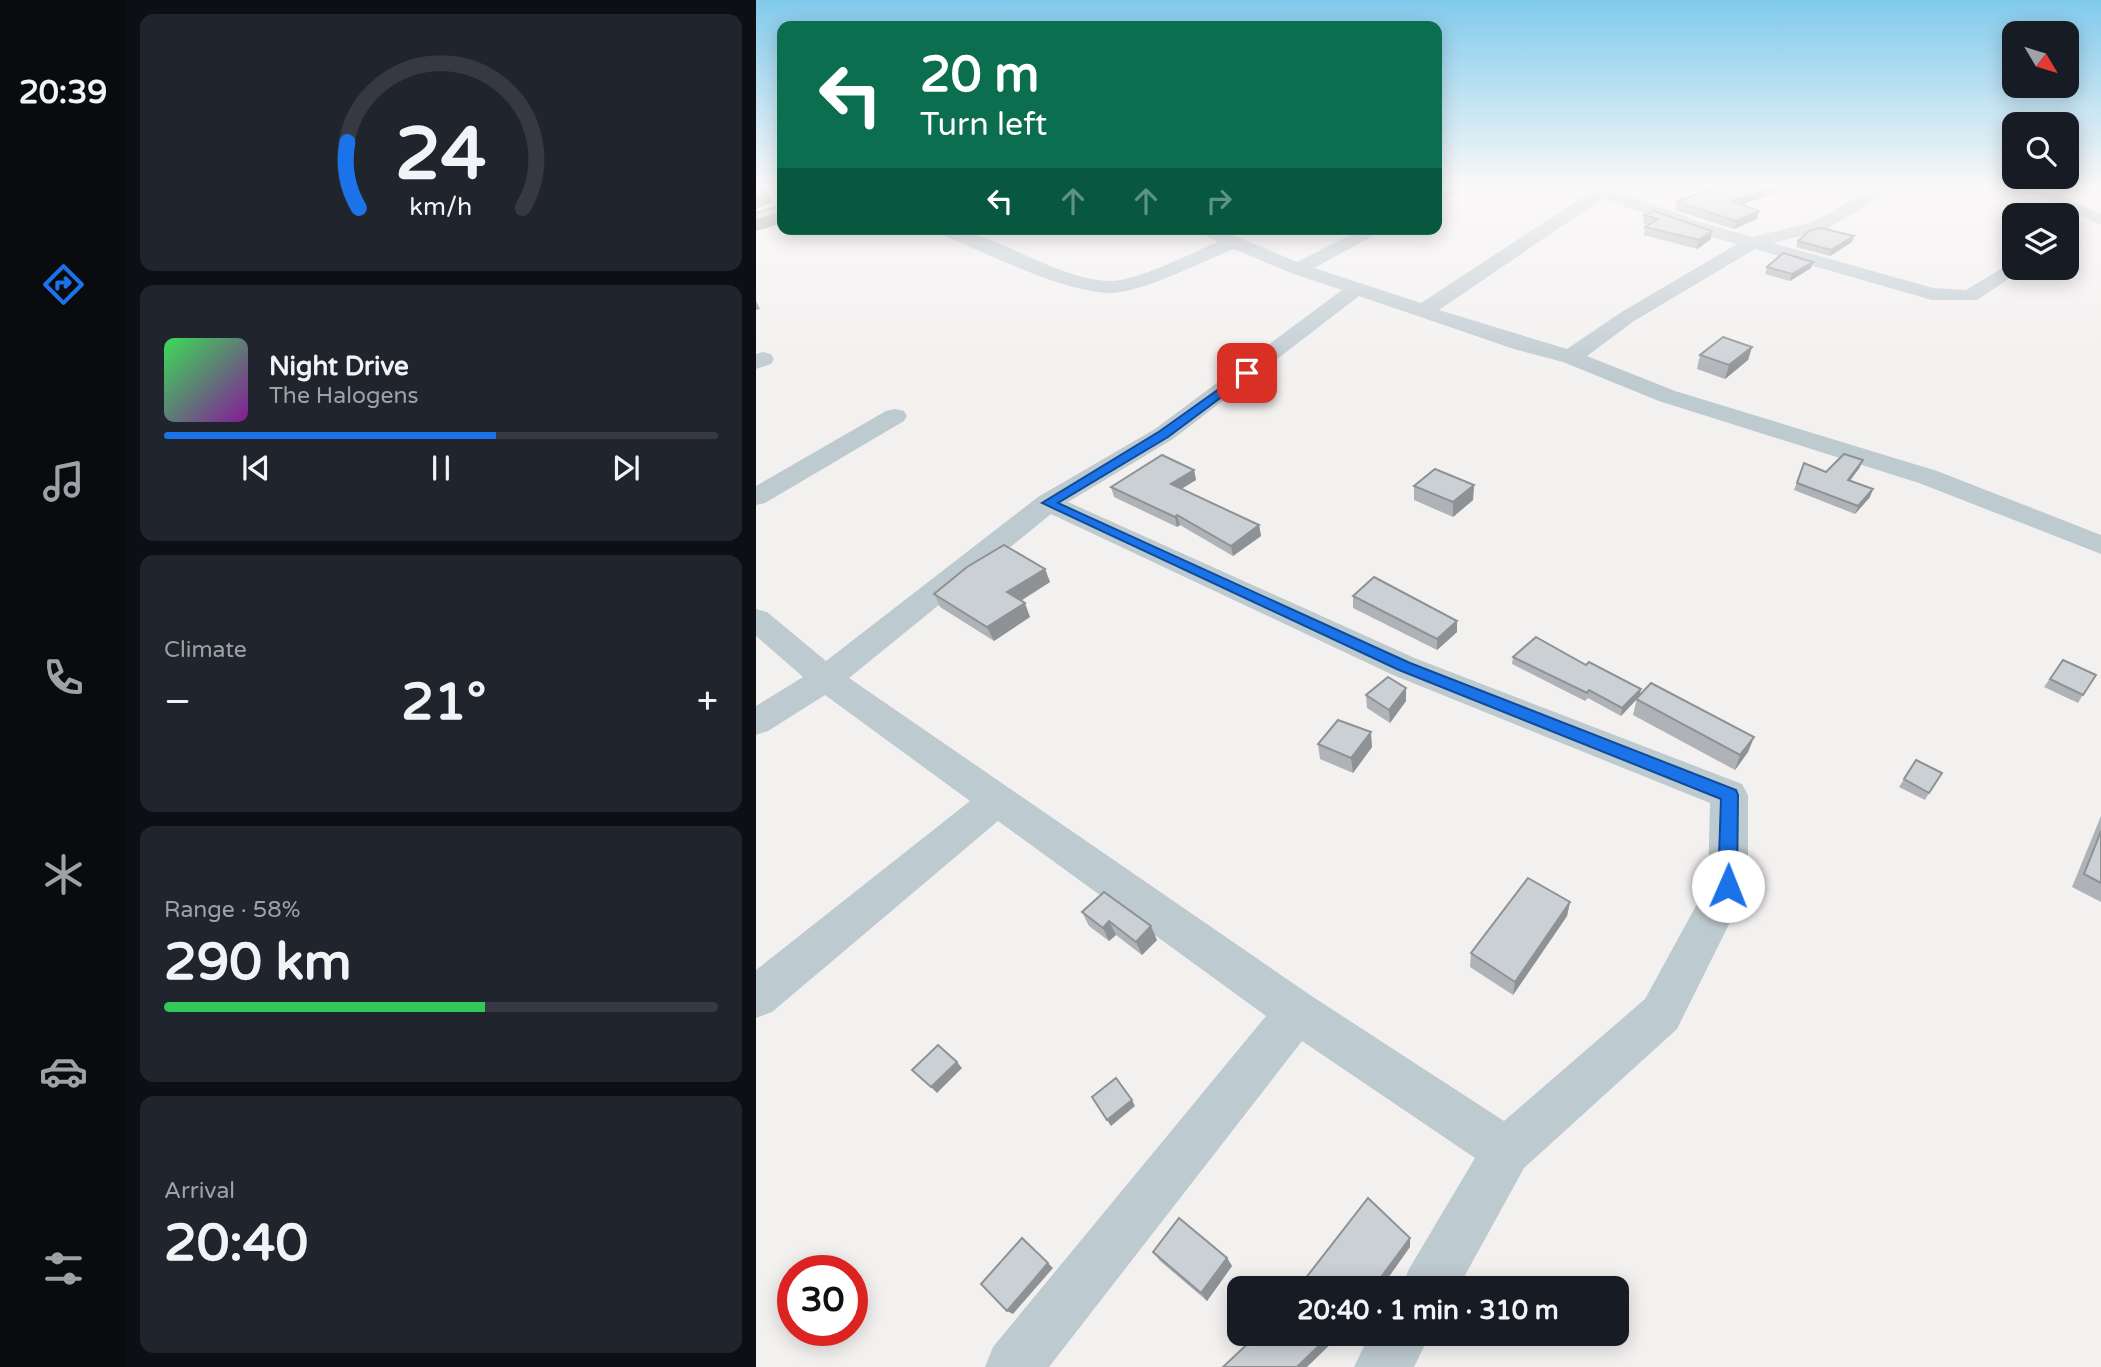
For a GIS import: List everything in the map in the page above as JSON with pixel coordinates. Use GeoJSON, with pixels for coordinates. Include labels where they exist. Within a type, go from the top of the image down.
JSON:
{"type":"FeatureCollection","features":[{"type":"Feature","properties":{"kind":"street"},"geometry":{"type":"LineString","coordinates":[[997,251],[1055,275],[1108,287],[1148,278],[1213,251]]}},
{"type":"Feature","properties":{"kind":"street"},"geometry":{"type":"LineString","coordinates":[[1258,251],[1298,269],[1522,344],[1571,357],[1667,396],[1928,477],[2101,545]]}},
{"type":"Feature","properties":{"kind":"street"},"geometry":{"type":"LineString","coordinates":[[1298,269],[1334,251]]}},
{"type":"Feature","properties":{"kind":"street"},"geometry":{"type":"LineString","coordinates":[[1425,310],[1509,251]]}},
{"type":"Feature","properties":{"kind":"street"},"geometry":{"type":"LineString","coordinates":[[1571,357],[1627,317],[1737,251]]}},
{"type":"Feature","properties":{"kind":"street"},"geometry":{"type":"LineString","coordinates":[[1785,251],[1932,294],[1970,296],[2002,277]]}},
{"type":"Feature","properties":{"kind":"street"},"geometry":{"type":"LineString","coordinates":[[756,722],[826,679],[1048,503],[1164,434],[1357,288]]}},
{"type":"Feature","properties":{"kind":"street"},"geometry":{"type":"LineString","coordinates":[[756,497],[895,416]]}},
{"type":"Feature","properties":{"kind":"street"},"geometry":{"type":"LineString","coordinates":[[1048,503],[1405,667],[1730,795],[1728,886],[1661,1014],[1507,1151],[1435,1276]]}},
{"type":"Feature","properties":{"kind":"street"},"geometry":{"type":"LineString","coordinates":[[756,619],[826,679],[1297,1012],[1507,1151]]}},
{"type":"Feature","properties":{"kind":"street"},"geometry":{"type":"LineString","coordinates":[[756,997],[997,800]]}},
{"type":"Feature","properties":{"kind":"street"},"geometry":{"type":"LineString","coordinates":[[1013,1367],[1297,1012]]}},
{"type":"Feature","properties":{"kind":"street"},"geometry":{"type":"LineString","coordinates":[[1382,1367],[1395,1346]]}},
{"type":"Feature","properties":{"kind":"building"},"geometry":{"type":"Polygon","coordinates":[[[1783,253],[1813,262],[1792,274],[1767,267],[1783,253]]]}},
{"type":"Feature","properties":{"kind":"building"},"geometry":{"type":"Polygon","coordinates":[[[1723,337],[1752,347],[1729,365],[1700,355],[1723,337]]]}},
{"type":"Feature","properties":{"kind":"building"},"geometry":{"type":"Polygon","coordinates":[[[1844,454],[1863,460],[1848,480],[1873,489],[1858,506],[1797,483],[1804,463],[1826,472],[1844,454]]]}},
{"type":"Feature","properties":{"kind":"building"},"geometry":{"type":"Polygon","coordinates":[[[1162,455],[1194,470],[1171,484],[1259,525],[1231,546],[1177,515],[1175,517],[1111,487],[1162,455]]]}},
{"type":"Feature","properties":{"kind":"building"},"geometry":{"type":"Polygon","coordinates":[[[1435,469],[1474,485],[1453,502],[1414,486],[1435,469]]]}},
{"type":"Feature","properties":{"kind":"building"},"geometry":{"type":"Polygon","coordinates":[[[1004,545],[1045,569],[1007,592],[1025,603],[987,627],[934,594],[967,567],[1004,545]]]}},
{"type":"Feature","properties":{"kind":"building"},"geometry":{"type":"Polygon","coordinates":[[[1374,577],[1457,621],[1437,639],[1353,596],[1374,577]]]}},
{"type":"Feature","properties":{"kind":"building"},"geometry":{"type":"Polygon","coordinates":[[[1536,637],[1586,665],[1589,662],[1641,689],[1622,708],[1589,690],[1587,693],[1513,657],[1536,637]]]}},
{"type":"Feature","properties":{"kind":"building"},"geometry":{"type":"Polygon","coordinates":[[[2063,660],[2096,675],[2083,695],[2050,679],[2063,660]]]}},
{"type":"Feature","properties":{"kind":"building"},"geometry":{"type":"Polygon","coordinates":[[[1388,677],[1406,688],[1389,710],[1366,695],[1388,677]]]}},
{"type":"Feature","properties":{"kind":"building"},"geometry":{"type":"Polygon","coordinates":[[[1651,683],[1754,737],[1740,755],[1636,699],[1651,683]]]}},
{"type":"Feature","properties":{"kind":"building"},"geometry":{"type":"Polygon","coordinates":[[[1338,720],[1371,732],[1351,758],[1318,744],[1338,720]]]}},
{"type":"Feature","properties":{"kind":"building"},"geometry":{"type":"Polygon","coordinates":[[[1916,760],[1942,773],[1929,793],[1904,779],[1916,760]]]}},
{"type":"Feature","properties":{"kind":"building"},"geometry":{"type":"Polygon","coordinates":[[[2101,831],[2101,883],[2084,874],[2101,831]]]}},
{"type":"Feature","properties":{"kind":"building"},"geometry":{"type":"Polygon","coordinates":[[[1528,878],[1570,902],[1515,982],[1471,953],[1528,878]]]}},
{"type":"Feature","properties":{"kind":"building"},"geometry":{"type":"Polygon","coordinates":[[[1104,892],[1151,926],[1136,942],[1109,921],[1103,928],[1082,912],[1104,892]]]}},
{"type":"Feature","properties":{"kind":"building"},"geometry":{"type":"Polygon","coordinates":[[[938,1045],[957,1062],[931,1087],[912,1070],[938,1045]]]}},
{"type":"Feature","properties":{"kind":"building"},"geometry":{"type":"Polygon","coordinates":[[[1116,1078],[1132,1100],[1107,1120],[1092,1097],[1116,1078]]]}},
{"type":"Feature","properties":{"kind":"building"},"geometry":{"type":"Polygon","coordinates":[[[1368,1198],[1410,1238],[1382,1276],[1307,1276],[1368,1198]]]}},
{"type":"Feature","properties":{"kind":"building"},"geometry":{"type":"Polygon","coordinates":[[[1179,1218],[1227,1258],[1201,1293],[1153,1252],[1179,1218]]]}},
{"type":"Feature","properties":{"kind":"building"},"geometry":{"type":"Polygon","coordinates":[[[1022,1238],[1048,1263],[1007,1311],[981,1284],[1022,1238]]]}},
{"type":"Feature","properties":{"kind":"building"},"geometry":{"type":"Polygon","coordinates":[[[1245,1346],[1319,1346],[1297,1367],[1223,1367],[1245,1346]]]}},
{"type":"Feature","properties":{"kind":"route"},"geometry":{"type":"LineString","coordinates":[[1247,373],[1164,434],[1048,503],[1405,667],[1730,795],[1728,886]]}}]}
